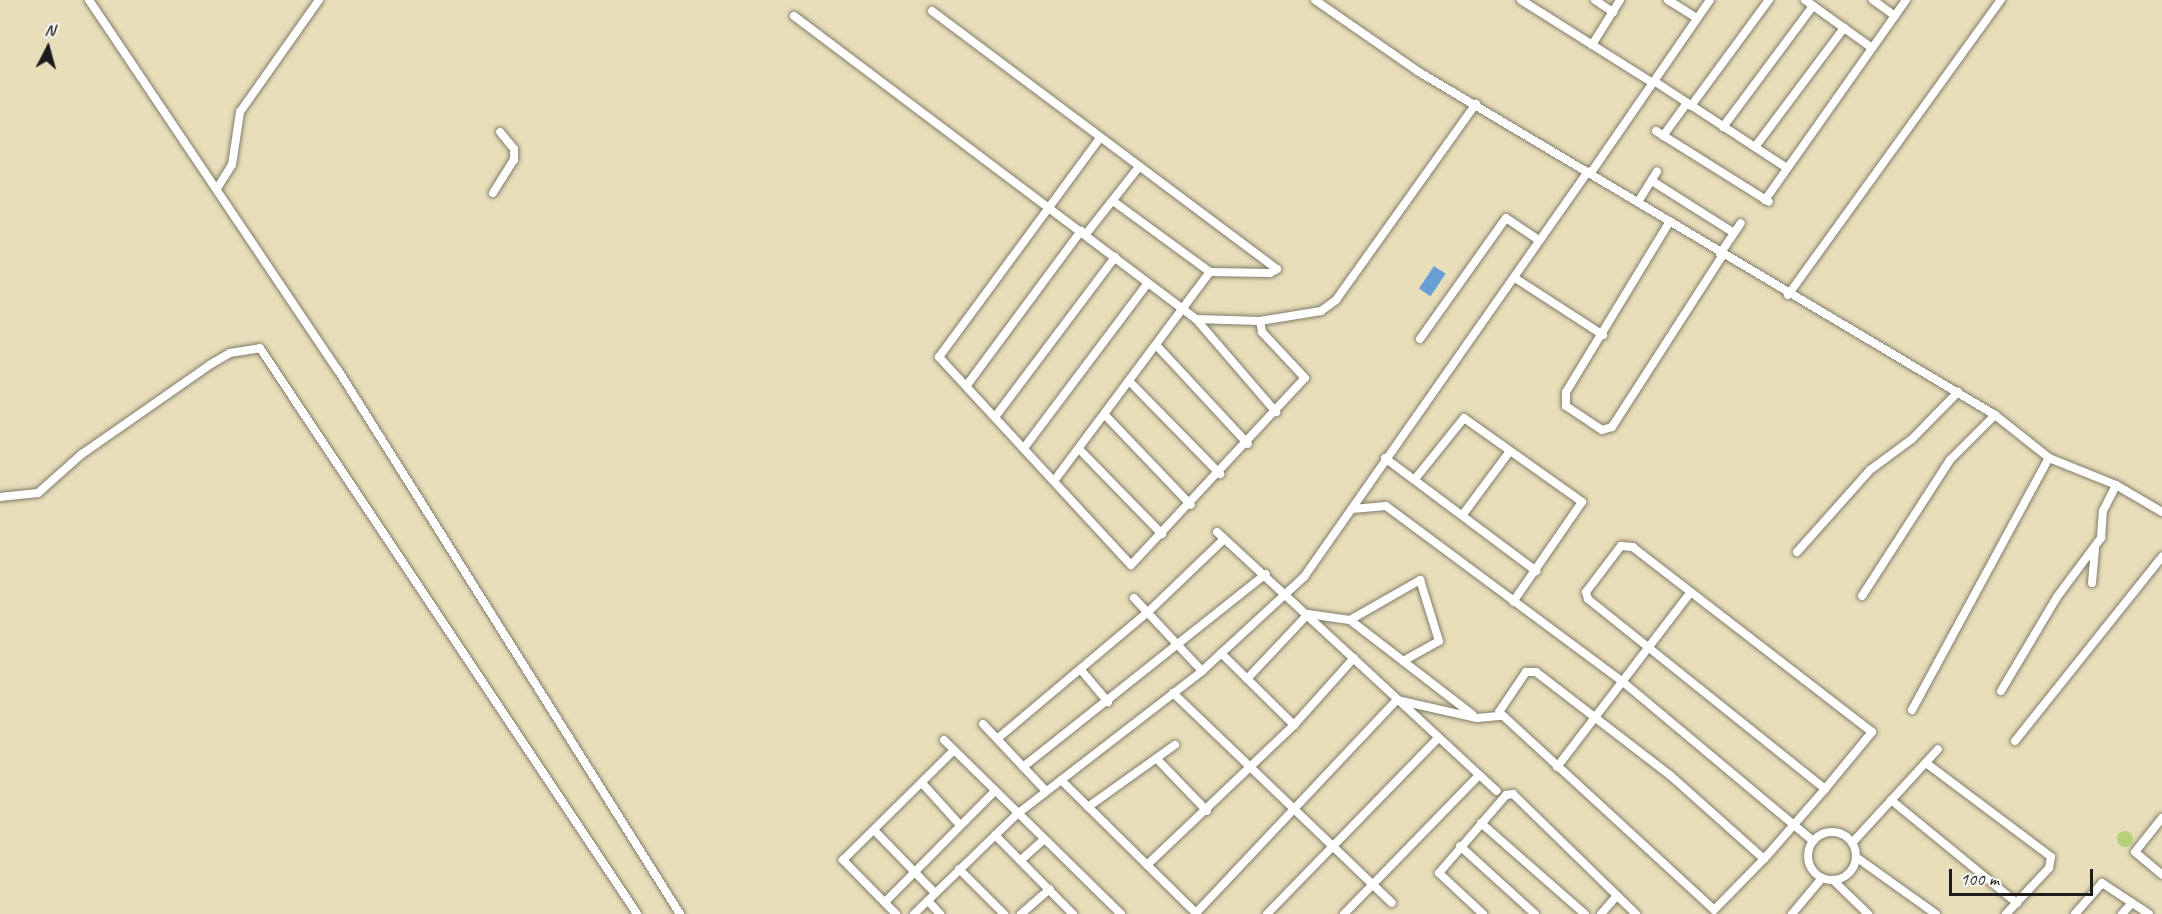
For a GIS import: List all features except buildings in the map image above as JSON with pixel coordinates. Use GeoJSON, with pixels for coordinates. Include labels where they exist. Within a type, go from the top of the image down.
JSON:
{"type":"FeatureCollection","features":[{"type":"Feature","properties":{"kind":"street"},"geometry":{"type":"LineString","coordinates":[[89,0],[218,187],[680,914]]}},
{"type":"Feature","properties":{"kind":"street"},"geometry":{"type":"LineString","coordinates":[[218,187],[232,165],[240,112],[319,0]]}},
{"type":"Feature","properties":{"kind":"street"},"geometry":{"type":"LineString","coordinates":[[1315,0],[1476,104],[1788,295],[1995,415],[2049,458],[2116,485],[2162,512]]}},
{"type":"Feature","properties":{"kind":"street"},"geometry":{"type":"LineString","coordinates":[[1521,0],[1787,168]]}},
{"type":"Feature","properties":{"kind":"street"},"geometry":{"type":"LineString","coordinates":[[1595,0],[1613,12]]}},
{"type":"Feature","properties":{"kind":"street"},"geometry":{"type":"LineString","coordinates":[[1592,45],[1620,0]]}},
{"type":"Feature","properties":{"kind":"street"},"geometry":{"type":"LineString","coordinates":[[1668,0],[1697,18]]}},
{"type":"Feature","properties":{"kind":"street"},"geometry":{"type":"LineString","coordinates":[[914,914],[1016,815],[1045,790],[1202,671],[1315,564],[1385,458],[1515,278],[1539,240],[1589,173],[1710,0]]}},
{"type":"Feature","properties":{"kind":"street"},"geometry":{"type":"LineString","coordinates":[[1769,0],[1689,104],[1659,133],[1767,201],[1787,168],[1906,0]]}},
{"type":"Feature","properties":{"kind":"street"},"geometry":{"type":"LineString","coordinates":[[1805,0],[1872,48]]}},
{"type":"Feature","properties":{"kind":"street"},"geometry":{"type":"LineString","coordinates":[[1873,0],[1895,16]]}},
{"type":"Feature","properties":{"kind":"street"},"geometry":{"type":"LineString","coordinates":[[1788,295],[2001,0]]}},
{"type":"Feature","properties":{"kind":"street"},"geometry":{"type":"LineString","coordinates":[[1724,127],[1813,6]]}},
{"type":"Feature","properties":{"kind":"street"},"geometry":{"type":"LineString","coordinates":[[932,11],[1277,269],[1270,273],[1210,272],[1113,201]]}},
{"type":"Feature","properties":{"kind":"street"},"geometry":{"type":"LineString","coordinates":[[794,16],[1050,206],[1196,320],[1276,412]]}},
{"type":"Feature","properties":{"kind":"street"},"geometry":{"type":"LineString","coordinates":[[1755,147],[1844,28]]}},
{"type":"Feature","properties":{"kind":"street"},"geometry":{"type":"LineString","coordinates":[[1196,320],[1260,321],[1320,311],[1336,300],[1476,104]]}},
{"type":"Feature","properties":{"kind":"street"},"geometry":{"type":"LineString","coordinates":[[493,193],[514,160],[514,149],[500,132]]}},
{"type":"Feature","properties":{"kind":"street"},"geometry":{"type":"LineString","coordinates":[[1100,138],[939,357],[1131,565],[1248,444],[1305,378],[1262,332],[1260,321]]}},
{"type":"Feature","properties":{"kind":"street"},"geometry":{"type":"LineString","coordinates":[[967,385],[1084,233],[1139,167]]}},
{"type":"Feature","properties":{"kind":"street"},"geometry":{"type":"LineString","coordinates":[[1638,202],[1657,172]]}},
{"type":"Feature","properties":{"kind":"street"},"geometry":{"type":"LineString","coordinates":[[1652,181],[1734,234]]}},
{"type":"Feature","properties":{"kind":"street"},"geometry":{"type":"LineString","coordinates":[[1420,339],[1506,218],[1539,240]]}},
{"type":"Feature","properties":{"kind":"street"},"geometry":{"type":"LineString","coordinates":[[1670,221],[1564,399],[1607,430],[1742,223]]}},
{"type":"Feature","properties":{"kind":"street"},"geometry":{"type":"LineString","coordinates":[[995,417],[1115,257]]}},
{"type":"Feature","properties":{"kind":"street"},"geometry":{"type":"LineString","coordinates":[[1054,481],[1185,311],[1210,272]]}},
{"type":"Feature","properties":{"kind":"street"},"geometry":{"type":"LineString","coordinates":[[1515,278],[1603,335]]}},
{"type":"Feature","properties":{"kind":"street"},"geometry":{"type":"LineString","coordinates":[[1024,448],[1148,283]]}},
{"type":"Feature","properties":{"kind":"street"},"geometry":{"type":"LineString","coordinates":[[1158,347],[1248,444]]}},
{"type":"Feature","properties":{"kind":"street"},"geometry":{"type":"LineString","coordinates":[[1,496],[38,493],[82,454],[211,364],[230,353],[260,348],[637,914]]}},
{"type":"Feature","properties":{"kind":"street"},"geometry":{"type":"LineString","coordinates":[[1131,382],[1220,474]]}},
{"type":"Feature","properties":{"kind":"street"},"geometry":{"type":"LineString","coordinates":[[1797,552],[1870,470],[1912,440],[1958,392]]}},
{"type":"Feature","properties":{"kind":"street"},"geometry":{"type":"LineString","coordinates":[[1105,415],[1191,505]]}},
{"type":"Feature","properties":{"kind":"street"},"geometry":{"type":"LineString","coordinates":[[1862,596],[1950,460],[1995,415]]}},
{"type":"Feature","properties":{"kind":"street"},"geometry":{"type":"LineString","coordinates":[[1415,479],[1464,418],[1582,502],[1513,602]]}},
{"type":"Feature","properties":{"kind":"street"},"geometry":{"type":"LineString","coordinates":[[1079,449],[1162,534]]}},
{"type":"Feature","properties":{"kind":"street"},"geometry":{"type":"LineString","coordinates":[[1464,513],[1510,451]]}},
{"type":"Feature","properties":{"kind":"street"},"geometry":{"type":"LineString","coordinates":[[1385,458],[1464,513],[1536,571]]}},
{"type":"Feature","properties":{"kind":"street"},"geometry":{"type":"LineString","coordinates":[[1912,710],[2049,458]]}},
{"type":"Feature","properties":{"kind":"street"},"geometry":{"type":"LineString","coordinates":[[2092,583],[2095,549],[2116,485]]}},
{"type":"Feature","properties":{"kind":"street"},"geometry":{"type":"LineString","coordinates":[[1352,509],[1386,506],[1623,682],[1813,841]]}},
{"type":"Feature","properties":{"kind":"street"},"geometry":{"type":"LineString","coordinates":[[1217,532],[1287,592],[1396,700],[1497,791]]}},
{"type":"Feature","properties":{"kind":"street"},"geometry":{"type":"LineString","coordinates":[[997,739],[1149,611],[1224,539]]}},
{"type":"Feature","properties":{"kind":"street"},"geometry":{"type":"LineString","coordinates":[[1764,859],[1596,718],[1532,671],[1501,705],[1502,716],[1710,909],[1718,909],[1764,859],[1825,789],[1872,732],[1869,726],[1625,545],[1589,588],[1588,599],[1825,789]]}},
{"type":"Feature","properties":{"kind":"street"},"geometry":{"type":"LineString","coordinates":[[2001,691],[2057,597],[2095,549]]}},
{"type":"Feature","properties":{"kind":"street"},"geometry":{"type":"LineString","coordinates":[[2015,741],[2162,556]]}},
{"type":"Feature","properties":{"kind":"street"},"geometry":{"type":"LineString","coordinates":[[1023,767],[1181,646],[1266,574]]}},
{"type":"Feature","properties":{"kind":"street"},"geometry":{"type":"LineString","coordinates":[[1350,620],[1420,580],[1439,641],[1403,661]]}},
{"type":"Feature","properties":{"kind":"street"},"geometry":{"type":"LineString","coordinates":[[1557,767],[1691,592]]}},
{"type":"Feature","properties":{"kind":"street"},"geometry":{"type":"LineString","coordinates":[[1134,598],[1149,611],[1202,671]]}},
{"type":"Feature","properties":{"kind":"street"},"geometry":{"type":"LineString","coordinates":[[1308,615],[1350,620],[1477,718]]}},
{"type":"Feature","properties":{"kind":"street"},"geometry":{"type":"LineString","coordinates":[[1247,679],[1308,615]]}},
{"type":"Feature","properties":{"kind":"street"},"geometry":{"type":"LineString","coordinates":[[1221,653],[1294,725]]}},
{"type":"Feature","properties":{"kind":"street"},"geometry":{"type":"LineString","coordinates":[[1147,865],[1207,811],[1294,725],[1354,658]]}},
{"type":"Feature","properties":{"kind":"street"},"geometry":{"type":"LineString","coordinates":[[1081,670],[1108,702]]}},
{"type":"Feature","properties":{"kind":"street"},"geometry":{"type":"LineString","coordinates":[[1173,693],[1392,903]]}},
{"type":"Feature","properties":{"kind":"street"},"geometry":{"type":"LineString","coordinates":[[1396,700],[1477,718],[1502,716]]}},
{"type":"Feature","properties":{"kind":"street"},"geometry":{"type":"LineString","coordinates":[[1061,780],[1196,914],[1293,807],[1396,700]]}},
{"type":"Feature","properties":{"kind":"street"},"geometry":{"type":"LineString","coordinates":[[983,724],[1045,790]]}},
{"type":"Feature","properties":{"kind":"street"},"geometry":{"type":"LineString","coordinates":[[1267,914],[1438,738]]}},
{"type":"Feature","properties":{"kind":"street"},"geometry":{"type":"LineString","coordinates":[[944,740],[993,793],[1121,914]]}},
{"type":"Feature","properties":{"kind":"street"},"geometry":{"type":"LineString","coordinates":[[1088,807],[1175,745]]}},
{"type":"Feature","properties":{"kind":"street"},"geometry":{"type":"LineString","coordinates":[[896,914],[843,860],[954,750]]}},
{"type":"Feature","properties":{"kind":"street"},"geometry":{"type":"LineString","coordinates":[[1852,843],[1938,750]]}},
{"type":"Feature","properties":{"kind":"street"},"geometry":{"type":"LineString","coordinates":[[1158,759],[1207,811]]}},
{"type":"Feature","properties":{"kind":"street"},"geometry":{"type":"LineString","coordinates":[[1926,763],[2051,857],[2049,868],[2007,914]]}},
{"type":"Feature","properties":{"kind":"street"},"geometry":{"type":"LineString","coordinates":[[1344,914],[1478,776]]}},
{"type":"Feature","properties":{"kind":"street"},"geometry":{"type":"LineString","coordinates":[[922,783],[960,825]]}},
{"type":"Feature","properties":{"kind":"street"},"geometry":{"type":"LineString","coordinates":[[885,902],[993,793]]}},
{"type":"Feature","properties":{"kind":"street"},"geometry":{"type":"LineString","coordinates":[[1483,914],[1439,873],[1481,823],[1513,794],[1636,914]]}},
{"type":"Feature","properties":{"kind":"street"},"geometry":{"type":"LineString","coordinates":[[1892,800],[2017,903]]}},
{"type":"Feature","properties":{"kind":"street"},"geometry":{"type":"LineString","coordinates":[[2162,818],[2135,852],[2162,875]]}},
{"type":"Feature","properties":{"kind":"street"},"geometry":{"type":"LineString","coordinates":[[1481,823],[1585,914]]}},
{"type":"Feature","properties":{"kind":"street"},"geometry":{"type":"LineString","coordinates":[[874,830],[935,893]]}},
{"type":"Feature","properties":{"kind":"street"},"geometry":{"type":"LineString","coordinates":[[1813,841],[1833,832],[1852,843],[1856,857],[1851,870],[1833,880]]}},
{"type":"Feature","properties":{"kind":"street"},"geometry":{"type":"LineString","coordinates":[[995,835],[1073,914]]}},
{"type":"Feature","properties":{"kind":"street"},"geometry":{"type":"LineString","coordinates":[[1021,860],[1043,840]]}},
{"type":"Feature","properties":{"kind":"street"},"geometry":{"type":"LineString","coordinates":[[1813,841],[1808,862],[1822,878],[1833,880],[1868,914]]}},
{"type":"Feature","properties":{"kind":"street"},"geometry":{"type":"LineString","coordinates":[[1460,846],[1535,914]]}},
{"type":"Feature","properties":{"kind":"street"},"geometry":{"type":"LineString","coordinates":[[1856,857],[1936,914]]}},
{"type":"Feature","properties":{"kind":"street"},"geometry":{"type":"LineString","coordinates":[[959,869],[1004,914]]}},
{"type":"Feature","properties":{"kind":"street"},"geometry":{"type":"LineString","coordinates":[[1792,914],[1822,878]]}},
{"type":"Feature","properties":{"kind":"street"},"geometry":{"type":"LineString","coordinates":[[2075,914],[2102,883],[2149,914]]}},
{"type":"Feature","properties":{"kind":"street"},"geometry":{"type":"LineString","coordinates":[[1021,914],[1050,889]]}},
{"type":"Feature","properties":{"kind":"street"},"geometry":{"type":"LineString","coordinates":[[1601,914],[1616,897]]}},
{"type":"Feature","properties":{"kind":"street"},"geometry":{"type":"LineString","coordinates":[[928,901],[940,914]]}},
{"type":"Feature","properties":{"kind":"street"},"geometry":{"type":"LineString","coordinates":[[2122,914],[2132,903]]}},
{"type":"Feature","properties":{"kind":"green space"},"geometry":{"type":"Polygon","coordinates":[[[2125,831],[2131,833],[2133,839],[2131,845],[2125,847],[2119,845],[2117,839],[2119,833],[2125,831]]]}},
{"type":"Feature","properties":{"kind":"water"},"geometry":{"type":"Polygon","coordinates":[[[1434,266],[1446,274],[1431,296],[1419,288],[1434,266]]]}}]}
